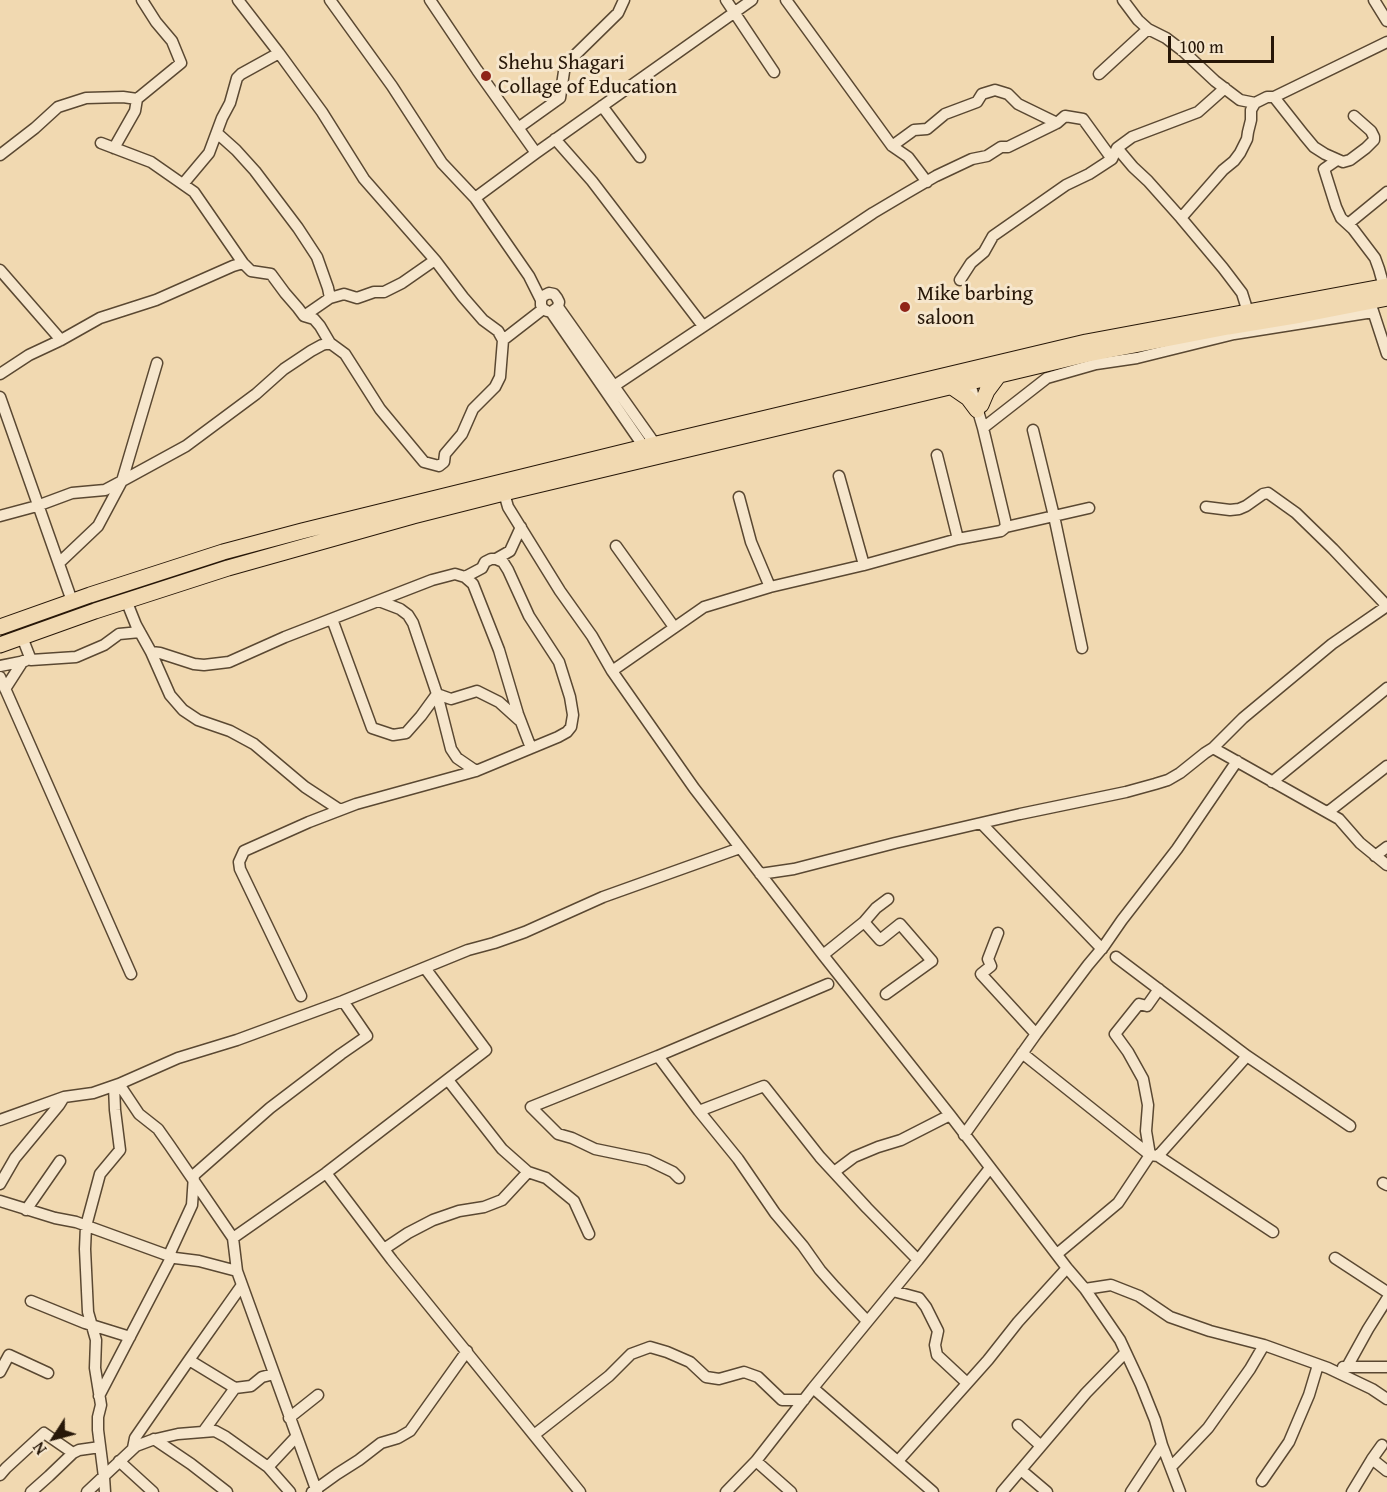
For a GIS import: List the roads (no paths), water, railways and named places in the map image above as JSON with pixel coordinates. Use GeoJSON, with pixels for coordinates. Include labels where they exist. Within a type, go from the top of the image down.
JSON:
{"type":"FeatureCollection","features":[{"type":"Feature","properties":{"kind":"highway"},"geometry":{"type":"LineString","coordinates":[[0,627],[168,569],[268,540],[649,445],[971,375],[1086,342],[1248,312],[1386,291]]}},
{"type":"Feature","properties":{"kind":"highway"},"geometry":{"type":"LineString","coordinates":[[0,645],[126,600],[228,568],[413,516],[952,387],[971,375],[999,375],[1088,354],[1217,329],[1301,315],[1371,307],[1386,291]]}},
{"type":"Feature","properties":{"kind":"highway"},"geometry":{"type":"LineString","coordinates":[[981,417],[987,391],[999,375]]}},
{"type":"Feature","properties":{"kind":"highway"},"geometry":{"type":"LineString","coordinates":[[952,387],[968,398],[981,417]]}},
{"type":"Feature","properties":{"kind":"highway"},"geometry":{"type":"LineString","coordinates":[[21,620],[24,636]]}},
{"type":"Feature","properties":{"kind":"street"},"geometry":{"type":"LineString","coordinates":[[114,148],[135,111],[137,99],[181,63],[172,41],[142,0]]}},
{"type":"Feature","properties":{"kind":"street"},"geometry":{"type":"LineString","coordinates":[[101,143],[151,162],[194,192],[250,271],[271,274],[304,316],[314,319],[330,343],[345,354],[380,409],[424,462],[439,466],[444,462],[445,454],[462,434],[472,409],[495,387],[500,377],[504,340],[498,331],[483,320],[463,297],[435,260],[364,179],[322,112],[238,0]]}},
{"type":"Feature","properties":{"kind":"street"},"geometry":{"type":"LineString","coordinates":[[330,0],[392,86],[442,163],[475,198],[649,445]]}},
{"type":"Feature","properties":{"kind":"street"},"geometry":{"type":"LineString","coordinates":[[430,0],[536,153]]}},
{"type":"Feature","properties":{"kind":"street"},"geometry":{"type":"LineString","coordinates":[[518,128],[560,98],[565,65],[618,13],[624,0]]}},
{"type":"Feature","properties":{"kind":"street"},"geometry":{"type":"LineString","coordinates":[[726,0],[774,72]]}},
{"type":"Feature","properties":{"kind":"street"},"geometry":{"type":"LineString","coordinates":[[475,198],[752,0]]}},
{"type":"Feature","properties":{"kind":"street"},"geometry":{"type":"LineString","coordinates":[[786,0],[892,146],[908,157],[927,182]]}},
{"type":"Feature","properties":{"kind":"street"},"geometry":{"type":"LineString","coordinates":[[1123,0],[1148,29],[1184,51],[1206,74],[1240,100],[1256,103]]}},
{"type":"Feature","properties":{"kind":"street"},"geometry":{"type":"LineString","coordinates":[[1374,0],[1387,21]]}},
{"type":"Feature","properties":{"kind":"street"},"geometry":{"type":"LineString","coordinates":[[1099,74],[1148,29]]}},
{"type":"Feature","properties":{"kind":"street"},"geometry":{"type":"LineString","coordinates":[[1181,218],[1240,153],[1248,137],[1251,110],[1256,103],[1267,97],[1274,97],[1387,42]]}},
{"type":"Feature","properties":{"kind":"street"},"geometry":{"type":"LineString","coordinates":[[183,184],[209,153],[230,103],[237,78],[279,53]]}},
{"type":"Feature","properties":{"kind":"street"},"geometry":{"type":"LineString","coordinates":[[960,280],[971,263],[984,252],[993,236],[1066,186],[1089,174],[1132,137],[1198,112],[1225,88]]}},
{"type":"Feature","properties":{"kind":"street"},"geometry":{"type":"LineString","coordinates":[[892,146],[914,130],[927,129],[945,114],[977,102],[982,94],[995,90],[1008,94],[1018,104],[1057,123]]}},
{"type":"Feature","properties":{"kind":"street"},"geometry":{"type":"LineString","coordinates":[[1274,97],[1314,147],[1343,162],[1350,160],[1374,140],[1371,131],[1359,120]]}},
{"type":"Feature","properties":{"kind":"street"},"geometry":{"type":"LineString","coordinates":[[0,155],[58,107],[86,98],[137,99]]}},
{"type":"Feature","properties":{"kind":"street"},"geometry":{"type":"LineString","coordinates":[[602,106],[640,157]]}},
{"type":"Feature","properties":{"kind":"street"},"geometry":{"type":"LineString","coordinates":[[614,386],[873,213],[936,176],[972,159],[987,156],[1001,147],[1008,147],[1057,123],[1065,116],[1083,119],[1114,154],[1149,181],[1235,282],[1242,293],[1248,312]]}},
{"type":"Feature","properties":{"kind":"street"},"geometry":{"type":"LineString","coordinates":[[217,133],[255,171],[298,228],[317,257],[330,298]]}},
{"type":"Feature","properties":{"kind":"street"},"geometry":{"type":"LineString","coordinates":[[555,140],[592,181],[704,326]]}},
{"type":"Feature","properties":{"kind":"street"},"geometry":{"type":"LineString","coordinates":[[1337,160],[1324,169],[1336,207],[1341,218],[1375,258],[1386,291]]}},
{"type":"Feature","properties":{"kind":"street"},"geometry":{"type":"LineString","coordinates":[[1348,224],[1387,192]]}},
{"type":"Feature","properties":{"kind":"street"},"geometry":{"type":"LineString","coordinates":[[304,316],[330,298],[344,294],[357,298],[374,292],[384,292],[402,283],[435,260]]}},
{"type":"Feature","properties":{"kind":"street"},"geometry":{"type":"LineString","coordinates":[[0,374],[29,355],[62,340],[100,318],[156,300],[243,263]]}},
{"type":"Feature","properties":{"kind":"street"},"geometry":{"type":"LineString","coordinates":[[0,270],[62,340]]}},
{"type":"Feature","properties":{"kind":"street"},"geometry":{"type":"LineString","coordinates":[[504,340],[548,304]]}},
{"type":"Feature","properties":{"kind":"street"},"geometry":{"type":"LineString","coordinates":[[548,304],[614,386],[649,445]]}},
{"type":"Feature","properties":{"kind":"street"},"geometry":{"type":"LineString","coordinates":[[981,417],[1047,378],[1096,364],[1137,358],[1234,334],[1371,307],[1387,354]]}},
{"type":"Feature","properties":{"kind":"street"},"geometry":{"type":"LineString","coordinates":[[0,516],[72,494],[105,490],[186,446],[256,394],[284,369],[311,351],[330,343]]}},
{"type":"Feature","properties":{"kind":"street"},"geometry":{"type":"LineString","coordinates":[[59,563],[98,526],[122,481],[157,363]]}},
{"type":"Feature","properties":{"kind":"street"},"geometry":{"type":"LineString","coordinates":[[971,375],[1006,528]]}},
{"type":"Feature","properties":{"kind":"street"},"geometry":{"type":"LineString","coordinates":[[0,397],[72,601]]}},
{"type":"Feature","properties":{"kind":"street"},"geometry":{"type":"LineString","coordinates":[[1033,430],[1082,648]]}},
{"type":"Feature","properties":{"kind":"street"},"geometry":{"type":"LineString","coordinates":[[937,454],[958,539]]}},
{"type":"Feature","properties":{"kind":"street"},"geometry":{"type":"LineString","coordinates":[[839,476],[864,565]]}},
{"type":"Feature","properties":{"kind":"street"},"geometry":{"type":"LineString","coordinates":[[504,493],[508,507],[560,591],[592,636],[612,671],[694,788],[950,1115],[1066,1268],[1085,1289],[1120,1340],[1155,1420],[1180,1492]]}},
{"type":"Feature","properties":{"kind":"street"},"geometry":{"type":"LineString","coordinates":[[760,874],[1126,792],[1168,780],[1213,748],[1243,718],[1332,644],[1387,606],[1296,513],[1268,493],[1239,509],[1206,507]]}},
{"type":"Feature","properties":{"kind":"street"},"geometry":{"type":"LineString","coordinates":[[739,497],[751,542],[770,587]]}},
{"type":"Feature","properties":{"kind":"street"},"geometry":{"type":"LineString","coordinates":[[612,671],[704,607],[770,587],[1089,508]]}},
{"type":"Feature","properties":{"kind":"street"},"geometry":{"type":"LineString","coordinates":[[465,577],[482,568],[485,562],[510,551],[521,527]]}},
{"type":"Feature","properties":{"kind":"street"},"geometry":{"type":"LineString","coordinates":[[616,546],[674,627]]}},
{"type":"Feature","properties":{"kind":"street"},"geometry":{"type":"LineString","coordinates":[[301,996],[240,869],[239,862],[244,851],[361,802],[476,771],[567,732],[571,727],[573,715],[570,697],[559,662],[529,616],[508,570],[503,562],[496,559]]}},
{"type":"Feature","properties":{"kind":"street"},"geometry":{"type":"LineString","coordinates":[[152,652],[194,664],[221,664],[432,580],[455,574],[465,577],[473,584],[499,651],[520,721],[531,748]]}},
{"type":"Feature","properties":{"kind":"street"},"geometry":{"type":"LineString","coordinates":[[126,600],[170,695],[190,715],[248,740],[304,787],[340,810]]}},
{"type":"Feature","properties":{"kind":"street"},"geometry":{"type":"LineString","coordinates":[[379,602],[400,609],[413,623],[437,694],[451,749],[457,758],[476,771]]}},
{"type":"Feature","properties":{"kind":"street"},"geometry":{"type":"LineString","coordinates":[[332,619],[372,729],[393,735],[406,733],[437,694]]}},
{"type":"Feature","properties":{"kind":"street"},"geometry":{"type":"LineString","coordinates":[[0,666],[27,660],[76,657],[104,645],[119,634],[140,633]]}},
{"type":"Feature","properties":{"kind":"street"},"geometry":{"type":"LineString","coordinates":[[5,688],[27,660],[24,636]]}},
{"type":"Feature","properties":{"kind":"street"},"geometry":{"type":"LineString","coordinates":[[0,677],[131,974]]}},
{"type":"Feature","properties":{"kind":"street"},"geometry":{"type":"LineString","coordinates":[[1272,782],[1387,688]]}},
{"type":"Feature","properties":{"kind":"street"},"geometry":{"type":"LineString","coordinates":[[437,694],[451,699],[477,692],[499,702],[520,721]]}},
{"type":"Feature","properties":{"kind":"street"},"geometry":{"type":"LineString","coordinates":[[1213,748],[1340,819],[1360,843],[1387,865]]}},
{"type":"Feature","properties":{"kind":"street"},"geometry":{"type":"LineString","coordinates":[[964,1135],[1036,1034],[1177,849],[1237,761]]}},
{"type":"Feature","properties":{"kind":"street"},"geometry":{"type":"LineString","coordinates":[[1328,812],[1387,766]]}},
{"type":"Feature","properties":{"kind":"street"},"geometry":{"type":"LineString","coordinates":[[982,824],[1102,949]]}},
{"type":"Feature","properties":{"kind":"street"},"geometry":{"type":"LineString","coordinates":[[1375,856],[1387,847]]}},
{"type":"Feature","properties":{"kind":"street"},"geometry":{"type":"LineString","coordinates":[[0,1120],[64,1097],[93,1093],[116,1085],[178,1058],[237,1040],[343,1001],[468,950],[525,932],[603,897],[740,848]]}},
{"type":"Feature","properties":{"kind":"street"},"geometry":{"type":"LineString","coordinates":[[823,955],[888,899]]}},
{"type":"Feature","properties":{"kind":"street"},"geometry":{"type":"LineString","coordinates":[[864,922],[880,940],[900,924],[932,961],[886,994]]}},
{"type":"Feature","properties":{"kind":"street"},"geometry":{"type":"LineString","coordinates":[[998,933],[988,959],[991,966],[981,974],[1036,1034]]}},
{"type":"Feature","properties":{"kind":"street"},"geometry":{"type":"LineString","coordinates":[[1116,957],[1247,1056],[1350,1126]]}},
{"type":"Feature","properties":{"kind":"street"},"geometry":{"type":"LineString","coordinates":[[232,1238],[326,1173],[486,1050],[425,968]]}},
{"type":"Feature","properties":{"kind":"street"},"geometry":{"type":"LineString","coordinates":[[680,1178],[648,1160],[595,1149],[558,1134],[531,1107],[828,984]]}},
{"type":"Feature","properties":{"kind":"street"},"geometry":{"type":"LineString","coordinates":[[1154,1156],[1146,1131],[1148,1105],[1143,1079],[1115,1034],[1139,1004],[1147,1006],[1159,989]]}},
{"type":"Feature","properties":{"kind":"street"},"geometry":{"type":"LineString","coordinates":[[99,1396],[170,1256],[192,1205],[194,1175],[270,1108],[367,1036],[343,1001]]}},
{"type":"Feature","properties":{"kind":"street"},"geometry":{"type":"LineString","coordinates":[[1023,1053],[1154,1156],[1273,1233]]}},
{"type":"Feature","properties":{"kind":"street"},"geometry":{"type":"LineString","coordinates":[[658,1056],[738,1160],[775,1213],[835,1287],[867,1321]]}},
{"type":"Feature","properties":{"kind":"street"},"geometry":{"type":"LineString","coordinates":[[1057,1254],[1118,1203],[1154,1156],[1247,1056]]}},
{"type":"Feature","properties":{"kind":"street"},"geometry":{"type":"LineString","coordinates":[[448,1080],[502,1149],[528,1172],[546,1178],[574,1201],[589,1234]]}},
{"type":"Feature","properties":{"kind":"street"},"geometry":{"type":"LineString","coordinates":[[116,1085],[139,1114],[158,1129],[232,1238],[237,1271],[315,1491],[381,1443],[398,1438],[410,1431],[467,1351]]}},
{"type":"Feature","properties":{"kind":"street"},"geometry":{"type":"LineString","coordinates":[[105,1492],[98,1430],[100,1405],[95,1368],[96,1340],[88,1312],[85,1249],[86,1226],[100,1174],[120,1150],[115,1110],[116,1085]]}},
{"type":"Feature","properties":{"kind":"street"},"geometry":{"type":"LineString","coordinates":[[699,1112],[764,1086],[834,1172],[918,1260]]}},
{"type":"Feature","properties":{"kind":"street"},"geometry":{"type":"LineString","coordinates":[[0,1184],[15,1158],[64,1097]]}},
{"type":"Feature","properties":{"kind":"street"},"geometry":{"type":"LineString","coordinates":[[834,1172],[854,1157],[901,1140],[950,1115]]}},
{"type":"Feature","properties":{"kind":"street"},"geometry":{"type":"LineString","coordinates":[[26,1210],[60,1161]]}},
{"type":"Feature","properties":{"kind":"street"},"geometry":{"type":"LineString","coordinates":[[726,1492],[756,1461],[990,1168]]}},
{"type":"Feature","properties":{"kind":"street"},"geometry":{"type":"LineString","coordinates":[[384,1249],[433,1220],[502,1200],[528,1172]]}},
{"type":"Feature","properties":{"kind":"street"},"geometry":{"type":"LineString","coordinates":[[326,1173],[384,1249],[580,1492]]}},
{"type":"Feature","properties":{"kind":"street"},"geometry":{"type":"LineString","coordinates":[[0,1201],[86,1226],[170,1256],[237,1271]]}},
{"type":"Feature","properties":{"kind":"street"},"geometry":{"type":"LineString","coordinates":[[1335,1258],[1387,1292]]}},
{"type":"Feature","properties":{"kind":"street"},"geometry":{"type":"LineString","coordinates":[[898,1461],[1066,1268]]}},
{"type":"Feature","properties":{"kind":"street"},"geometry":{"type":"LineString","coordinates":[[133,1448],[135,1438],[243,1285]]}},
{"type":"Feature","properties":{"kind":"street"},"geometry":{"type":"LineString","coordinates":[[1085,1289],[1111,1286],[1139,1296],[1170,1317],[1210,1331],[1264,1345],[1323,1367],[1387,1398]]}},
{"type":"Feature","properties":{"kind":"street"},"geometry":{"type":"LineString","coordinates":[[893,1291],[919,1298],[938,1331],[935,1345],[937,1355],[967,1383]]}},
{"type":"Feature","properties":{"kind":"street"},"geometry":{"type":"LineString","coordinates":[[1347,1367],[1387,1299]]}},
{"type":"Feature","properties":{"kind":"street"},"geometry":{"type":"LineString","coordinates":[[31,1301],[130,1337]]}},
{"type":"Feature","properties":{"kind":"street"},"geometry":{"type":"LineString","coordinates":[[1171,1467],[1208,1428],[1250,1370],[1264,1345]]}},
{"type":"Feature","properties":{"kind":"street"},"geometry":{"type":"LineString","coordinates":[[534,1435],[609,1376],[631,1354],[650,1347],[690,1362],[706,1377],[720,1379],[744,1372],[758,1377],[782,1400],[804,1400]]}},
{"type":"Feature","properties":{"kind":"street"},"geometry":{"type":"LineString","coordinates":[[0,1372],[4,1352],[48,1373]]}},
{"type":"Feature","properties":{"kind":"street"},"geometry":{"type":"LineString","coordinates":[[1002,1492],[1086,1394],[1125,1353]]}},
{"type":"Feature","properties":{"kind":"street"},"geometry":{"type":"LineString","coordinates":[[189,1360],[235,1388],[251,1386],[262,1377],[274,1374]]}},
{"type":"Feature","properties":{"kind":"street"},"geometry":{"type":"LineString","coordinates":[[1323,1367],[1387,1367]]}},
{"type":"Feature","properties":{"kind":"street"},"geometry":{"type":"LineString","coordinates":[[1262,1480],[1289,1442],[1323,1367]]}},
{"type":"Feature","properties":{"kind":"street"},"geometry":{"type":"LineString","coordinates":[[203,1432],[235,1388]]}},
{"type":"Feature","properties":{"kind":"street"},"geometry":{"type":"LineString","coordinates":[[813,1388],[933,1492]]}},
{"type":"Feature","properties":{"kind":"street"},"geometry":{"type":"LineString","coordinates":[[290,1418],[318,1395]]}},
{"type":"Feature","properties":{"kind":"street"},"geometry":{"type":"LineString","coordinates":[[1018,1425],[1041,1446]]}},
{"type":"Feature","properties":{"kind":"street"},"geometry":{"type":"LineString","coordinates":[[87,1492],[133,1448],[154,1439],[178,1434],[215,1431],[268,1467],[290,1492]]}},
{"type":"Feature","properties":{"kind":"street"},"geometry":{"type":"LineString","coordinates":[[0,1475],[44,1432],[73,1453]]}},
{"type":"Feature","properties":{"kind":"street"},"geometry":{"type":"LineString","coordinates":[[268,1467],[296,1437]]}},
{"type":"Feature","properties":{"kind":"street"},"geometry":{"type":"LineString","coordinates":[[154,1439],[191,1464],[226,1492]]}},
{"type":"Feature","properties":{"kind":"street"},"geometry":{"type":"LineString","coordinates":[[1131,1492],[1162,1445]]}},
{"type":"Feature","properties":{"kind":"street"},"geometry":{"type":"LineString","coordinates":[[1352,1492],[1382,1445]]}},
{"type":"Feature","properties":{"kind":"street"},"geometry":{"type":"LineString","coordinates":[[31,1492],[73,1453],[79,1450],[100,1448]]}},
{"type":"Feature","properties":{"kind":"street"},"geometry":{"type":"LineString","coordinates":[[1372,1459],[1387,1471]]}},
{"type":"Feature","properties":{"kind":"street"},"geometry":{"type":"LineString","coordinates":[[119,1461],[153,1492]]}},
{"type":"Feature","properties":{"kind":"street"},"geometry":{"type":"LineString","coordinates":[[756,1461],[791,1492]]}},
{"type":"Feature","properties":{"kind":"street"},"geometry":{"type":"LineString","coordinates":[[1021,1470],[1047,1492]]}},
{"type":"Feature","properties":{"kind":"place","name":"Shehu Shagari Collage of Education"},"geometry":{"type":"Point","coordinates":[486,76]}},
{"type":"Feature","properties":{"kind":"place","name":"Mike barbing saloon"},"geometry":{"type":"Point","coordinates":[905,307]}}]}
